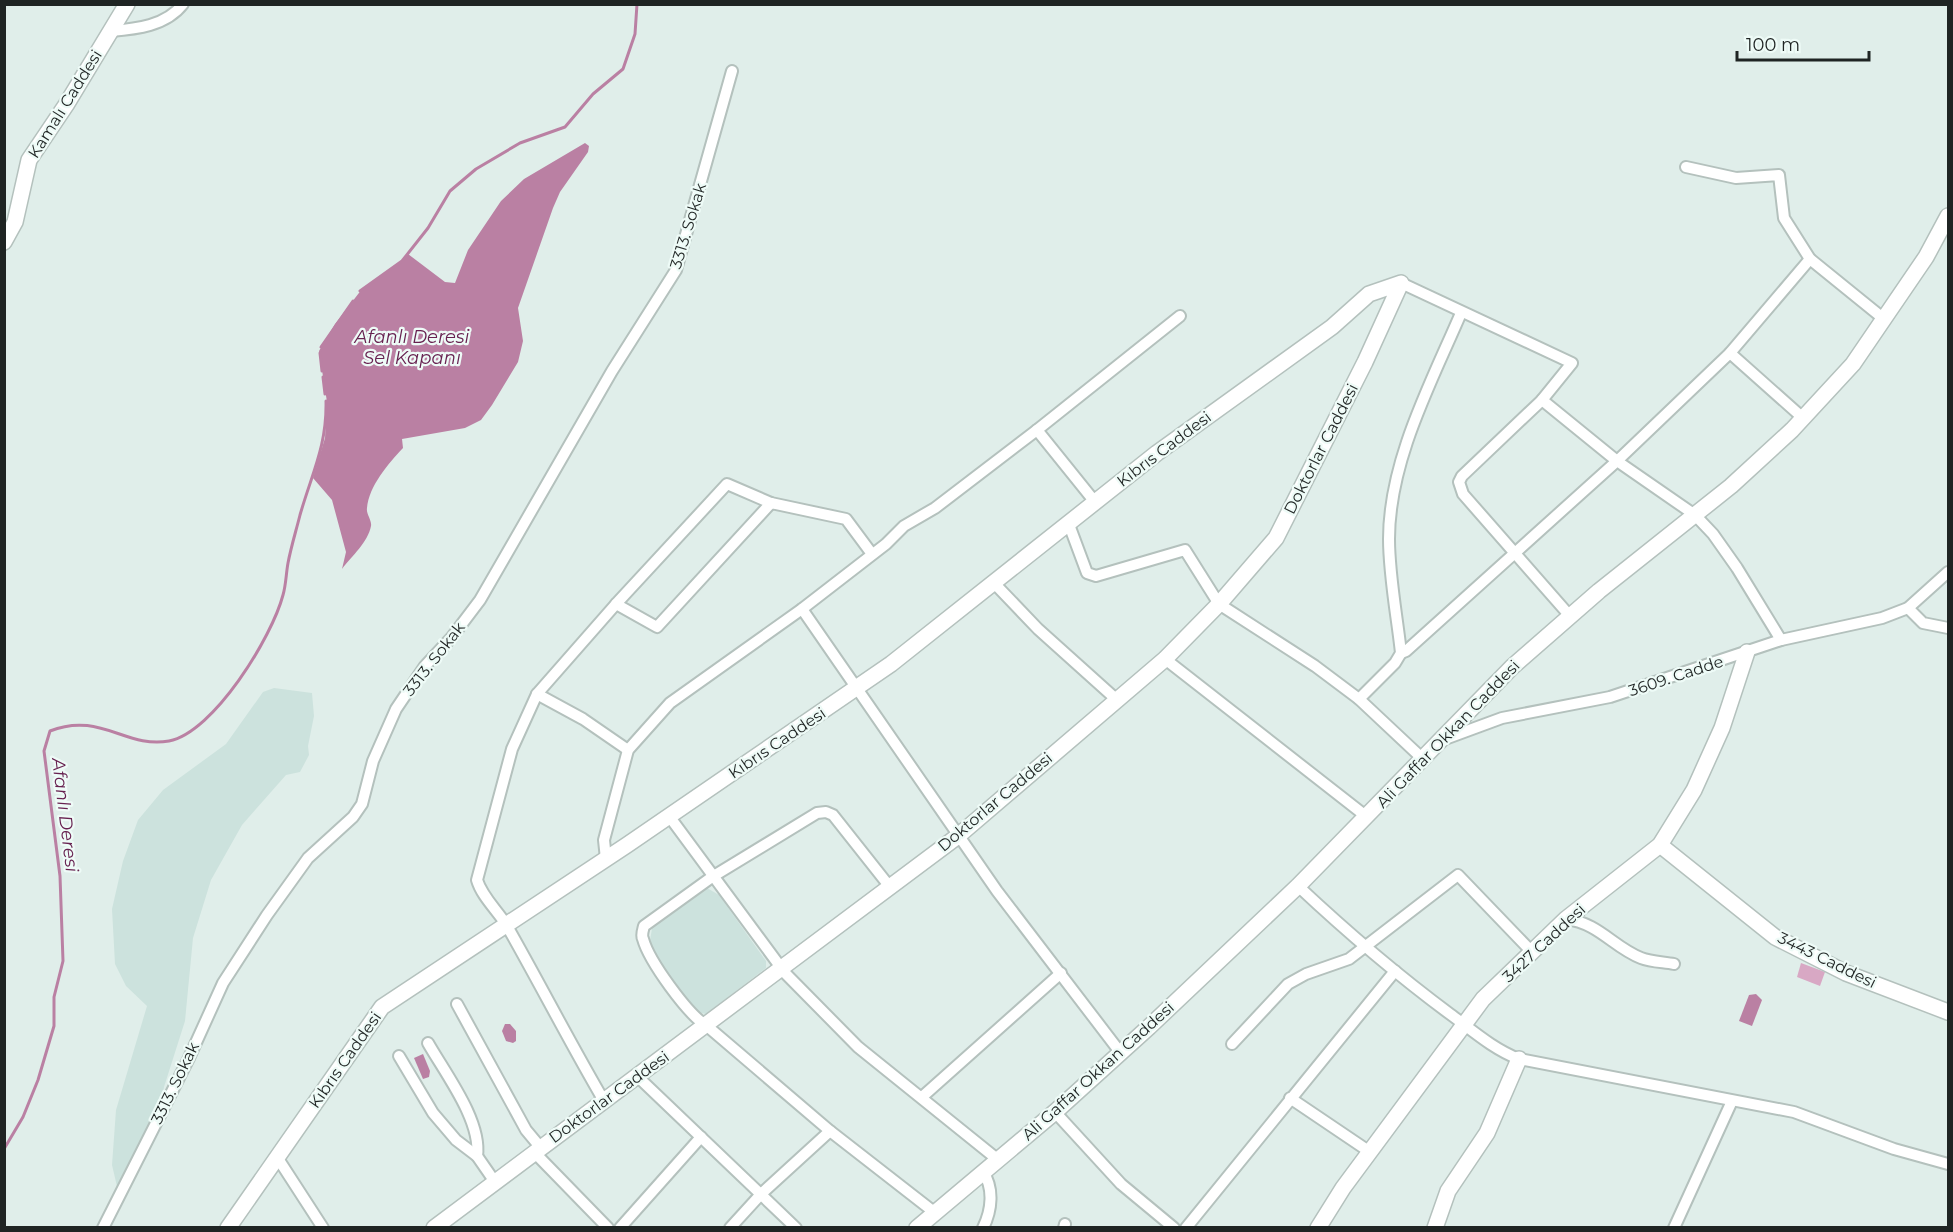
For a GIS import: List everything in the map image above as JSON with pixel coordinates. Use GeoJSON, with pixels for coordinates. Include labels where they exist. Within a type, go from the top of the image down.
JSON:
{"type":"FeatureCollection","features":[{"type":"Feature","properties":{"kind":"street","name":"Kamalı Caddesi"},"geometry":{"type":"LineString","coordinates":[[4,242],[15,222],[29,160],[66,105],[127,4]]}},
{"type":"Feature","properties":{"kind":"street"},"geometry":{"type":"LineString","coordinates":[[111,31],[147,28],[180,10],[183,4]]}},
{"type":"Feature","properties":{"kind":"street","name":"3313. Sokak"},"geometry":{"type":"LineString","coordinates":[[103,1227],[189,1058],[223,983],[267,915],[308,858],[353,817],[362,804],[373,760],[396,709],[425,666],[452,637],[480,600],[612,371],[676,270],[732,71]]}},
{"type":"Feature","properties":{"kind":"street"},"geometry":{"type":"LineString","coordinates":[[1686,167],[1736,178],[1779,175],[1784,218],[1810,259],[1884,319]]}},
{"type":"Feature","properties":{"kind":"street","name":"Ali Gaffar Okkan Caddesi"},"geometry":{"type":"LineString","coordinates":[[917,1227],[1055,1112],[1298,886],[1424,760],[1476,702],[1570,616],[1731,486],[1803,418],[1853,364],[1926,257],[1948,216]]}},
{"type":"Feature","properties":{"kind":"street"},"geometry":{"type":"LineString","coordinates":[[1359,699],[1395,663],[1401,653],[1406,651],[1617,461],[1730,354],[1810,259]]}},
{"type":"Feature","properties":{"kind":"street"},"geometry":{"type":"LineString","coordinates":[[1401,283],[1572,363],[1542,400],[1462,476],[1459,482],[1463,494],[1570,616]]}},
{"type":"Feature","properties":{"kind":"street","name":"Kıbrıs Caddesi"},"geometry":{"type":"LineString","coordinates":[[228,1227],[382,1007],[606,859],[855,689],[951,619],[1068,522],[1157,453],[1332,327],[1370,294],[1401,283]]}},
{"type":"Feature","properties":{"kind":"street","name":"Doktorlar Caddesi"},"geometry":{"type":"LineString","coordinates":[[434,1227],[707,1026],[957,836],[1165,659],[1219,604],[1276,538],[1365,362],[1401,283]]}},
{"type":"Feature","properties":{"kind":"street"},"geometry":{"type":"LineString","coordinates":[[1401,653],[1389,538],[1396,484],[1410,430],[1461,313]]}},
{"type":"Feature","properties":{"kind":"street"},"geometry":{"type":"LineString","coordinates":[[606,859],[604,840],[628,750],[670,703],[802,609],[904,526],[935,508],[1180,316]]}},
{"type":"Feature","properties":{"kind":"street"},"geometry":{"type":"LineString","coordinates":[[1730,354],[1803,418]]}},
{"type":"Feature","properties":{"kind":"street"},"geometry":{"type":"LineString","coordinates":[[1542,400],[1617,461],[1695,515],[1713,534],[1737,568],[1781,640]]}},
{"type":"Feature","properties":{"kind":"street"},"geometry":{"type":"LineString","coordinates":[[1037,430],[1095,502]]}},
{"type":"Feature","properties":{"kind":"street"},"geometry":{"type":"LineString","coordinates":[[604,1101],[555,1018],[506,924],[480,888],[478,871],[512,749],[537,694],[724,485],[728,484],[771,503],[846,519],[872,554]]}},
{"type":"Feature","properties":{"kind":"street"},"geometry":{"type":"LineString","coordinates":[[616,604],[657,627],[771,503]]}},
{"type":"Feature","properties":{"kind":"street"},"geometry":{"type":"LineString","coordinates":[[1068,522],[1087,573],[1096,576],[1185,550],[1219,604],[1315,666],[1359,699],[1424,760]]}},
{"type":"Feature","properties":{"kind":"street"},"geometry":{"type":"LineString","coordinates":[[1948,572],[1908,608],[1923,623],[1948,628]]}},
{"type":"Feature","properties":{"kind":"street"},"geometry":{"type":"LineString","coordinates":[[994,583],[1038,629],[1117,700]]}},
{"type":"Feature","properties":{"kind":"street","name":"3609. Cadde"},"geometry":{"type":"LineString","coordinates":[[1443,740],[1482,724],[1610,697],[1781,640],[1882,618],[1908,608]]}},
{"type":"Feature","properties":{"kind":"street"},"geometry":{"type":"LineString","coordinates":[[802,609],[957,836],[1120,1052]]}},
{"type":"Feature","properties":{"kind":"street","name":"3427 Caddesi"},"geometry":{"type":"LineString","coordinates":[[1318,1227],[1370,1152],[1483,999],[1566,919],[1660,845],[1694,790],[1722,728],[1747,652]]}},
{"type":"Feature","properties":{"kind":"street"},"geometry":{"type":"LineString","coordinates":[[1165,659],[1367,817]]}},
{"type":"Feature","properties":{"kind":"street"},"geometry":{"type":"LineString","coordinates":[[537,694],[583,719],[628,750]]}},
{"type":"Feature","properties":{"kind":"street"},"geometry":{"type":"LineString","coordinates":[[890,887],[833,815],[826,812],[817,813],[712,877],[644,926],[642,938],[655,962],[696,1020],[707,1026],[830,1131],[934,1212]]}},
{"type":"Feature","properties":{"kind":"street"},"geometry":{"type":"LineString","coordinates":[[669,816],[782,969],[858,1047],[997,1159]]}},
{"type":"Feature","properties":{"kind":"street","name":"3443 Caddesi"},"geometry":{"type":"LineString","coordinates":[[1660,845],[1775,937],[1846,973],[1948,1012]]}},
{"type":"Feature","properties":{"kind":"street"},"geometry":{"type":"LineString","coordinates":[[1232,1044],[1288,984],[1306,974],[1349,959],[1458,875],[1532,952]]}},
{"type":"Feature","properties":{"kind":"street"},"geometry":{"type":"LineString","coordinates":[[1298,886],[1364,947],[1503,1053],[1519,1059],[1794,1112],[1894,1149],[1948,1164]]}},
{"type":"Feature","properties":{"kind":"street"},"geometry":{"type":"LineString","coordinates":[[1566,919],[1580,920],[1605,933],[1641,958],[1674,964]]}},
{"type":"Feature","properties":{"kind":"street"},"geometry":{"type":"LineString","coordinates":[[1186,1227],[1395,971]]}},
{"type":"Feature","properties":{"kind":"street"},"geometry":{"type":"LineString","coordinates":[[922,1097],[1061,973]]}},
{"type":"Feature","properties":{"kind":"street"},"geometry":{"type":"LineString","coordinates":[[457,1004],[538,1150],[608,1227]]}},
{"type":"Feature","properties":{"kind":"street"},"geometry":{"type":"LineString","coordinates":[[428,1043],[467,1112],[476,1134],[477,1156]]}},
{"type":"Feature","properties":{"kind":"street"},"geometry":{"type":"LineString","coordinates":[[399,1056],[433,1113],[456,1140],[477,1156],[495,1182]]}},
{"type":"Feature","properties":{"kind":"street"},"geometry":{"type":"LineString","coordinates":[[1435,1227],[1448,1191],[1487,1133],[1519,1059]]}},
{"type":"Feature","properties":{"kind":"street"},"geometry":{"type":"LineString","coordinates":[[638,1077],[796,1227]]}},
{"type":"Feature","properties":{"kind":"street"},"geometry":{"type":"LineString","coordinates":[[1290,1098],[1370,1152]]}},
{"type":"Feature","properties":{"kind":"street"},"geometry":{"type":"LineString","coordinates":[[1674,1227],[1732,1101]]}},
{"type":"Feature","properties":{"kind":"street"},"geometry":{"type":"LineString","coordinates":[[1055,1112],[1121,1184],[1174,1227]]}},
{"type":"Feature","properties":{"kind":"street"},"geometry":{"type":"LineString","coordinates":[[730,1227],[761,1194],[830,1131]]}},
{"type":"Feature","properties":{"kind":"street"},"geometry":{"type":"LineString","coordinates":[[620,1227],[701,1137]]}},
{"type":"Feature","properties":{"kind":"street"},"geometry":{"type":"LineString","coordinates":[[277,1157],[323,1227]]}},
{"type":"Feature","properties":{"kind":"street"},"geometry":{"type":"LineString","coordinates":[[982,1227],[991,1201],[991,1186],[983,1172]]}},
{"type":"Feature","properties":{"kind":"shaded area"},"geometry":{"type":"Polygon","coordinates":[[[274,688],[312,693],[314,716],[308,746],[309,755],[300,772],[286,775],[242,825],[211,880],[193,938],[185,1021],[164,1087],[159,1116],[119,1195],[112,1165],[116,1110],[147,1006],[126,986],[115,964],[112,909],[123,861],[138,820],[163,790],[226,744],[263,692],[274,688]]]}},
{"type":"Feature","properties":{"kind":"shaded area"},"geometry":{"type":"Polygon","coordinates":[[[707,888],[719,895],[766,961],[766,968],[706,1014],[696,1012],[657,958],[650,940],[653,923],[707,888]]]}},
{"type":"Feature","properties":{"kind":"shaded area"},"geometry":{"type":"Polygon","coordinates":[[[1801,963],[1825,972],[1820,986],[1797,977],[1801,963]]]}},
{"type":"Feature","properties":{"kind":"water","name":"Afanlı Deresi Sel Kapanı"},"geometry":{"type":"Polygon","coordinates":[[[585,143],[589,146],[588,152],[560,192],[518,308],[523,341],[518,362],[481,420],[465,428],[402,439],[403,448],[386,468],[371,492],[367,508],[371,524],[369,532],[342,569],[346,552],[332,500],[313,478],[325,438],[327,402],[319,351],[335,324],[362,289],[402,261],[408,254],[445,282],[455,283],[468,250],[501,201],[524,179],[585,143]]]}},
{"type":"Feature","properties":{"kind":"water"},"geometry":{"type":"Polygon","coordinates":[[[1756,994],[1762,1000],[1752,1026],[1739,1021],[1749,995],[1756,994]]]}},
{"type":"Feature","properties":{"kind":"water"},"geometry":{"type":"Polygon","coordinates":[[[505,1024],[510,1024],[516,1031],[516,1041],[513,1043],[506,1041],[502,1031],[505,1024]]]}},
{"type":"Feature","properties":{"kind":"water"},"geometry":{"type":"Polygon","coordinates":[[[423,1054],[430,1071],[429,1077],[423,1079],[414,1058],[423,1054]]]}},
{"type":"Feature","properties":{"kind":"waterway"},"geometry":{"type":"LineString","coordinates":[[360,291],[402,261],[428,228],[450,191],[476,169],[520,143],[565,127],[593,94],[623,69],[635,34],[637,4]]}},
{"type":"Feature","properties":{"kind":"waterway","name":"Afanlı Deresi"},"geometry":{"type":"LineString","coordinates":[[321,347],[353,301]]}},
{"type":"Feature","properties":{"kind":"waterway","name":"Afanlı Deresi"},"geometry":{"type":"LineString","coordinates":[[320,353],[322,371]]}},
{"type":"Feature","properties":{"kind":"waterway","name":"Afanlı Deresi"},"geometry":{"type":"LineString","coordinates":[[323,377],[325,394]]}},
{"type":"Feature","properties":{"kind":"waterway","name":"Afanlı Deresi"},"geometry":{"type":"LineString","coordinates":[[4,1149],[23,1117],[38,1080],[54,1026],[54,997],[63,961],[60,876],[44,751],[50,731],[84,725],[139,740],[169,741],[186,734],[222,702],[254,657],[277,613],[300,515],[318,459],[324,432],[326,401]]}}]}
